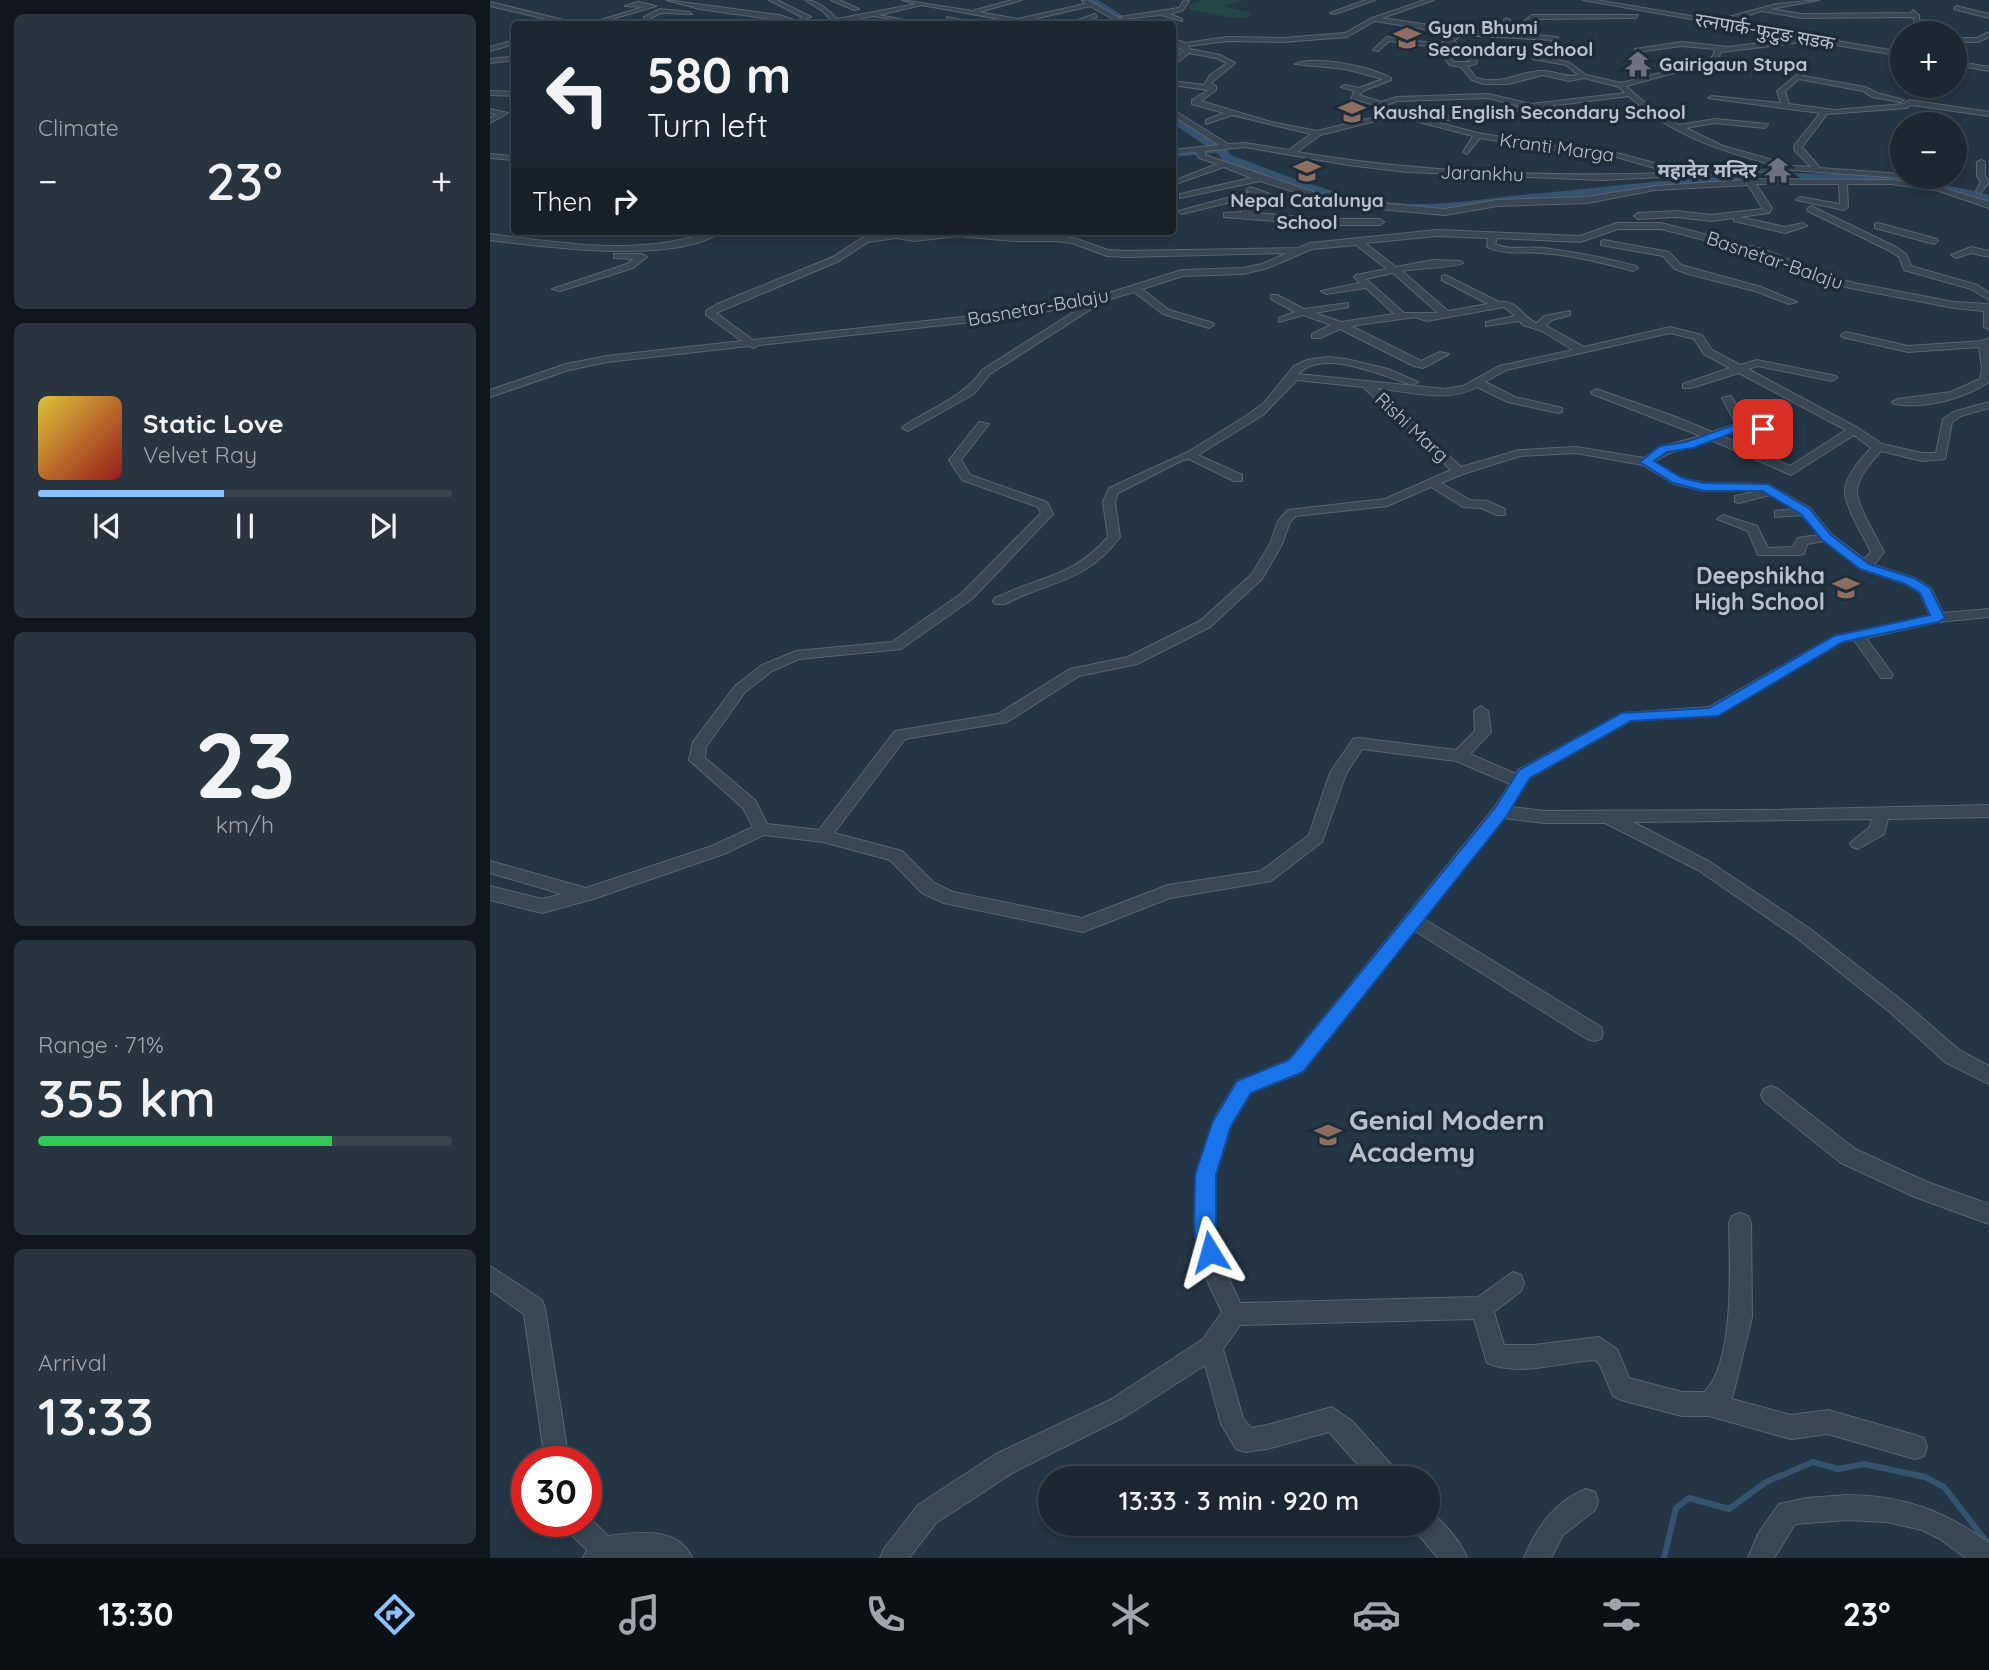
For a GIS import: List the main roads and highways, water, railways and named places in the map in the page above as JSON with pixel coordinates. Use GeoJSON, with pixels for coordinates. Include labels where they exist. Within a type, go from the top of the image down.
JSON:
{"type":"FeatureCollection","features":[{"type":"Feature","properties":{"kind":"waterway"},"geometry":{"type":"LineString","coordinates":[[1091,0],[1126,21]]}},
{"type":"Feature","properties":{"kind":"waterway"},"geometry":{"type":"LineString","coordinates":[[1176,46],[1179,48],[1176,52]]}},
{"type":"Feature","properties":{"kind":"waterway"},"geometry":{"type":"LineString","coordinates":[[1176,120],[1222,151],[1227,158],[1331,197],[1419,208],[1752,177],[1884,180],[1945,187],[1989,199]]}},
{"type":"Feature","properties":{"kind":"waterway"},"geometry":{"type":"LineString","coordinates":[[1176,156],[1222,151]]}},
{"type":"Feature","properties":{"kind":"waterway"},"geometry":{"type":"LineString","coordinates":[[628,250],[680,247],[717,235]]}},
{"type":"Feature","properties":{"kind":"waterway"},"geometry":{"type":"LineString","coordinates":[[490,240],[528,244]]}},
{"type":"Feature","properties":{"kind":"waterway"},"geometry":{"type":"LineString","coordinates":[[1664,1558],[1676,1508],[1689,1498],[1729,1509],[1766,1482],[1813,1462],[1838,1469],[1864,1464],[1925,1477],[1944,1487],[1989,1545]]}},
{"type":"Feature","properties":{"kind":"place","name":"Gyan Bhumi Secondary School"},"geometry":{"type":"Point","coordinates":[1407,38]}},
{"type":"Feature","properties":{"kind":"place","name":"Gairigaun Stupa"},"geometry":{"type":"Point","coordinates":[1638,64]}},
{"type":"Feature","properties":{"kind":"place","name":"Kaushal English Secondary School"},"geometry":{"type":"Point","coordinates":[1352,112]}},
{"type":"Feature","properties":{"kind":"place","name":"महादेव मन्दिर"},"geometry":{"type":"Point","coordinates":[1778,170]}},
{"type":"Feature","properties":{"kind":"place","name":"Nepal Catalunya School"},"geometry":{"type":"Point","coordinates":[1307,171]}},
{"type":"Feature","properties":{"kind":"place","name":"Deepshikha High School"},"geometry":{"type":"Point","coordinates":[1846,588]}},
{"type":"Feature","properties":{"kind":"place","name":"Genial Modern Academy"},"geometry":{"type":"Point","coordinates":[1328,1135]}}]}
